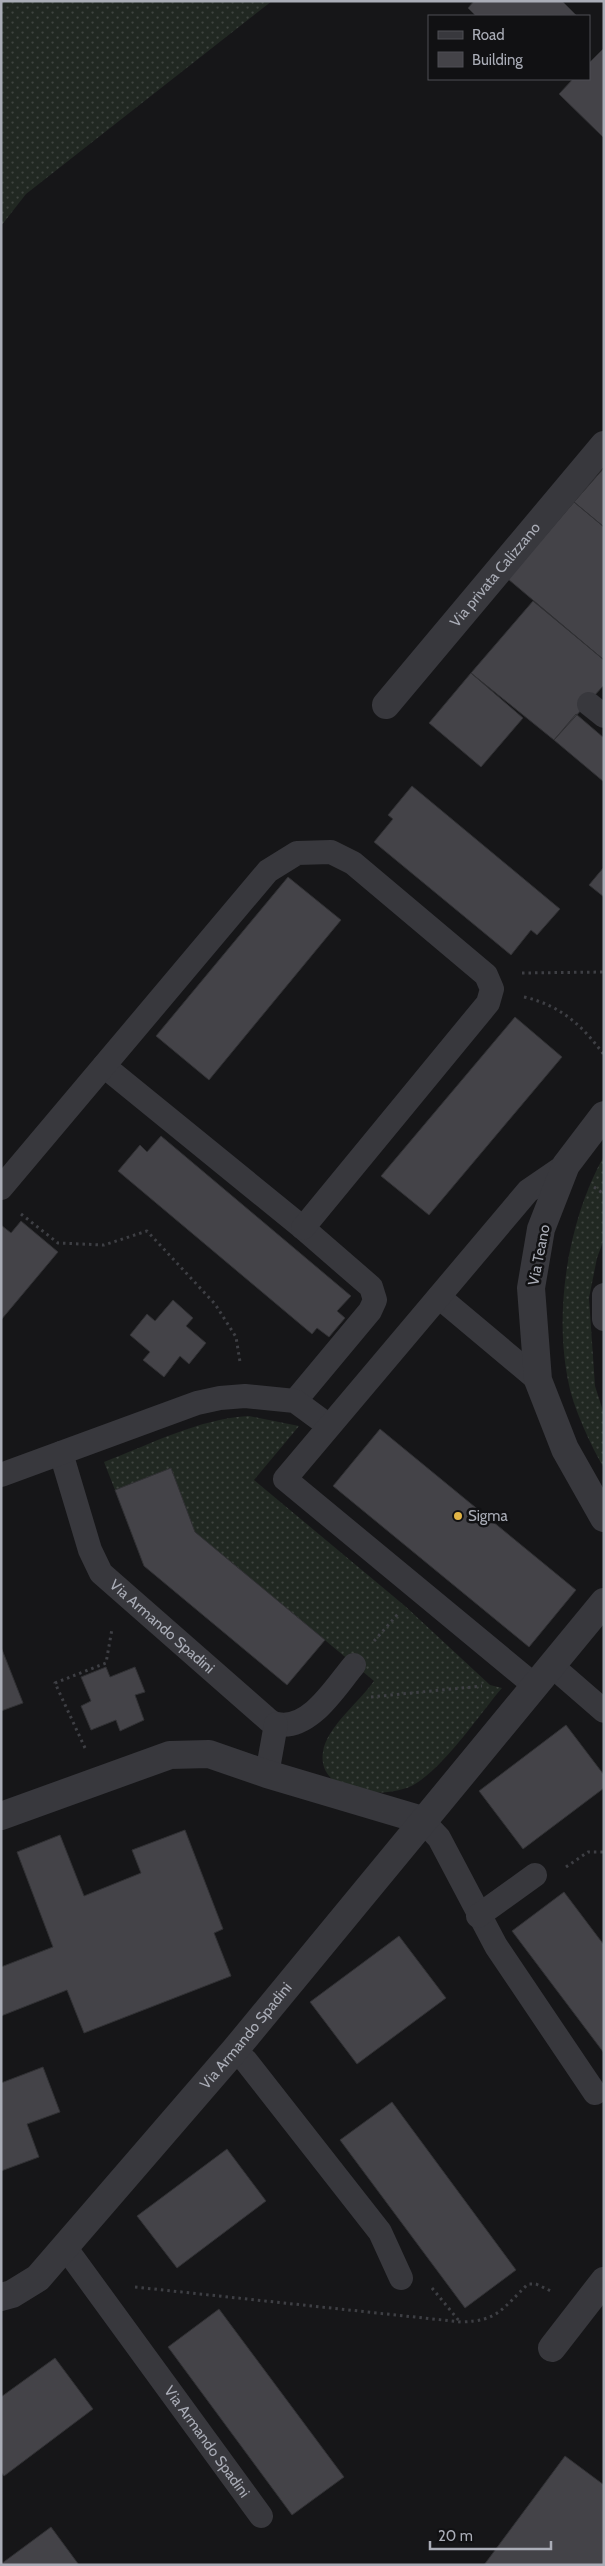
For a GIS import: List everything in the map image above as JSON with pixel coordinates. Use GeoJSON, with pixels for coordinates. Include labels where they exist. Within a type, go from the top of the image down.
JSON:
{"type":"FeatureCollection","features":[{"type":"Feature","properties":{"kind":"street","name":"Via privata Calizzano"},"geometry":{"type":"LineString","coordinates":[[386,705],[604,444]]}},
{"type":"Feature","properties":{"kind":"street","name":"Via Teano"},"geometry":{"type":"LineString","coordinates":[[538,1380],[531,1288],[541,1229],[566,1165],[604,1115]]}},
{"type":"Feature","properties":{"kind":"street"},"geometry":{"type":"LineString","coordinates":[[538,1380],[565,1449],[604,1518]]}},
{"type":"Feature","properties":{"kind":"street","name":"Via Armando Spadini"},"geometry":{"type":"LineString","coordinates":[[1,2297],[12,2294],[38,2278],[65,2247],[234,2051],[422,1820],[604,1602]]}},
{"type":"Feature","properties":{"kind":"street"},"geometry":{"type":"LineString","coordinates":[[1,1816],[170,1755],[209,1754],[267,1774],[422,1820]]}},
{"type":"Feature","properties":{"kind":"street"},"geometry":{"type":"LineString","coordinates":[[552,2348],[604,2281]]}},
{"type":"Feature","properties":{"kind":"lane"},"geometry":{"type":"LineString","coordinates":[[1,1188],[268,870],[297,853],[331,852],[353,863],[489,982],[488,1003],[303,1228]]}},
{"type":"Feature","properties":{"kind":"lane"},"geometry":{"type":"LineString","coordinates":[[104,1066],[303,1228],[371,1287],[375,1300],[370,1311],[295,1401]]}},
{"type":"Feature","properties":{"kind":"lane"},"geometry":{"type":"LineString","coordinates":[[534,1685],[285,1479],[528,1191],[566,1165]]}},
{"type":"Feature","properties":{"kind":"lane"},"geometry":{"type":"LineString","coordinates":[[604,1295],[604,1319]]}},
{"type":"Feature","properties":{"kind":"lane"},"geometry":{"type":"LineString","coordinates":[[439,1297],[538,1380]]}},
{"type":"Feature","properties":{"kind":"lane"},"geometry":{"type":"LineString","coordinates":[[1,1475],[198,1403],[220,1398],[245,1396],[295,1401],[329,1426]]}},
{"type":"Feature","properties":{"kind":"lane","name":"Via Armando Spadini"},"geometry":{"type":"LineString","coordinates":[[61,1453],[90,1550],[101,1573],[264,1716],[276,1724]]}},
{"type":"Feature","properties":{"kind":"lane"},"geometry":{"type":"LineString","coordinates":[[267,1774],[276,1724],[295,1723],[310,1714],[354,1664]]}},
{"type":"Feature","properties":{"kind":"lane"},"geometry":{"type":"LineString","coordinates":[[551,1665],[604,1711]]}},
{"type":"Feature","properties":{"kind":"lane"},"geometry":{"type":"LineString","coordinates":[[422,1820],[439,1838],[478,1916],[496,1946],[595,2093]]}},
{"type":"Feature","properties":{"kind":"lane"},"geometry":{"type":"LineString","coordinates":[[478,1916],[535,1875]]}},
{"type":"Feature","properties":{"kind":"lane"},"geometry":{"type":"LineString","coordinates":[[234,2051],[246,2061],[380,2232],[401,2278]]}},
{"type":"Feature","properties":{"kind":"lane","name":"Via Armando Spadini"},"geometry":{"type":"LineString","coordinates":[[65,2247],[261,2516]]}},
{"type":"Feature","properties":{"kind":"path"},"geometry":{"type":"LineString","coordinates":[[489,982],[538,972],[604,972]]}},
{"type":"Feature","properties":{"kind":"path"},"geometry":{"type":"LineString","coordinates":[[489,982],[558,1010],[586,1030],[604,1054]]}},
{"type":"Feature","properties":{"kind":"path"},"geometry":{"type":"LineString","coordinates":[[15,1209],[58,1243],[104,1246],[147,1231],[215,1304],[236,1337],[245,1396]]}},
{"type":"Feature","properties":{"kind":"path"},"geometry":{"type":"LineString","coordinates":[[354,1664],[419,1590]]}},
{"type":"Feature","properties":{"kind":"path"},"geometry":{"type":"LineString","coordinates":[[100,1781],[55,1683],[106,1662],[120,1591]]}},
{"type":"Feature","properties":{"kind":"path"},"geometry":{"type":"LineString","coordinates":[[324,1700],[490,1685]]}},
{"type":"Feature","properties":{"kind":"path"},"geometry":{"type":"LineString","coordinates":[[535,1875],[561,1870],[588,1852],[604,1852]]}},
{"type":"Feature","properties":{"kind":"path"},"geometry":{"type":"LineString","coordinates":[[401,2278],[430,2284],[461,2322]]}},
{"type":"Feature","properties":{"kind":"path"},"geometry":{"type":"LineString","coordinates":[[90,2282],[461,2322],[481,2322],[493,2318],[528,2284],[536,2284],[553,2291]]}},
{"type":"Feature","properties":{"kind":"shaded area"},"geometry":{"type":"Polygon","coordinates":[[[1,1],[272,1],[26,194],[1,226],[1,1]]]}},
{"type":"Feature","properties":{"kind":"shaded area"},"geometry":{"type":"Polygon","coordinates":[[[604,1156],[604,1239],[597,1258],[589,1298],[595,1386],[604,1414],[604,1468],[571,1395],[564,1357],[563,1327],[567,1267],[573,1237],[581,1209],[604,1156]]]}},
{"type":"Feature","properties":{"kind":"shaded area"},"geometry":{"type":"Polygon","coordinates":[[[249,1416],[299,1426],[254,1480],[405,1606],[490,1685],[502,1688],[450,1753],[427,1776],[415,1784],[389,1792],[373,1793],[342,1786],[331,1778],[324,1767],[323,1752],[325,1743],[344,1715],[374,1681],[195,1532],[171,1468],[115,1490],[104,1462],[193,1427],[230,1418],[249,1416]]]}},
{"type":"Feature","properties":{"kind":"building"},"geometry":{"type":"Polygon","coordinates":[[[474,1],[562,1],[576,15],[475,15],[468,8],[474,1]]]}},
{"type":"Feature","properties":{"kind":"building"},"geometry":{"type":"Polygon","coordinates":[[[604,48],[604,138],[559,94],[572,80],[590,80],[590,62],[604,48]]]}},
{"type":"Feature","properties":{"kind":"building"},"geometry":{"type":"Polygon","coordinates":[[[604,468],[604,527],[574,502],[604,468]]]}},
{"type":"Feature","properties":{"kind":"building"},"geometry":{"type":"Polygon","coordinates":[[[574,502],[604,527],[604,660],[508,579],[574,502]]]}},
{"type":"Feature","properties":{"kind":"building"},"geometry":{"type":"Polygon","coordinates":[[[533,601],[604,660],[604,685],[554,740],[471,673],[533,601]]]}},
{"type":"Feature","properties":{"kind":"building"},"geometry":{"type":"Polygon","coordinates":[[[471,673],[523,718],[481,767],[429,723],[471,673]]]}},
{"type":"Feature","properties":{"kind":"building"},"geometry":{"type":"Polygon","coordinates":[[[576,714],[604,738],[604,782],[554,740],[576,714]]]}},
{"type":"Feature","properties":{"kind":"building"},"geometry":{"type":"Polygon","coordinates":[[[412,786],[560,909],[537,935],[531,930],[511,955],[374,842],[393,819],[388,815],[412,786]]]}},
{"type":"Feature","properties":{"kind":"building"},"geometry":{"type":"Polygon","coordinates":[[[604,867],[604,897],[589,885],[604,867]]]}},
{"type":"Feature","properties":{"kind":"building"},"geometry":{"type":"Polygon","coordinates":[[[288,877],[341,920],[209,1080],[156,1036],[288,877]]]}},
{"type":"Feature","properties":{"kind":"building"},"geometry":{"type":"Polygon","coordinates":[[[515,1017],[562,1057],[429,1215],[381,1176],[515,1017]]]}},
{"type":"Feature","properties":{"kind":"building"},"geometry":{"type":"Polygon","coordinates":[[[161,1136],[351,1296],[337,1311],[345,1318],[329,1337],[317,1328],[312,1334],[118,1171],[140,1145],[147,1152],[161,1136]]]}},
{"type":"Feature","properties":{"kind":"building"},"geometry":{"type":"Polygon","coordinates":[[[21,1221],[58,1252],[1,1320],[1,1225],[11,1233],[21,1221]]]}},
{"type":"Feature","properties":{"kind":"building"},"geometry":{"type":"Polygon","coordinates":[[[173,1300],[193,1318],[186,1326],[206,1343],[189,1364],[180,1356],[164,1377],[143,1360],[150,1352],[130,1335],[147,1314],[155,1321],[173,1300]]]}},
{"type":"Feature","properties":{"kind":"building"},"geometry":{"type":"Polygon","coordinates":[[[380,1429],[576,1590],[529,1647],[333,1486],[380,1429]]]}},
{"type":"Feature","properties":{"kind":"building"},"geometry":{"type":"Polygon","coordinates":[[[171,1468],[195,1532],[325,1640],[287,1685],[144,1566],[115,1490],[171,1468]]]}},
{"type":"Feature","properties":{"kind":"building"},"geometry":{"type":"Polygon","coordinates":[[[1,1647],[23,1703],[1,1711],[1,1647]]]}},
{"type":"Feature","properties":{"kind":"building"},"geometry":{"type":"Polygon","coordinates":[[[106,1667],[110,1677],[135,1667],[145,1692],[135,1695],[144,1720],[120,1731],[116,1720],[91,1730],[81,1706],[91,1701],[81,1677],[106,1667]]]}},
{"type":"Feature","properties":{"kind":"building"},"geometry":{"type":"Polygon","coordinates":[[[566,1725],[604,1775],[604,1788],[523,1849],[479,1791],[566,1725]]]}},
{"type":"Feature","properties":{"kind":"building"},"geometry":{"type":"Polygon","coordinates":[[[185,1830],[223,1929],[214,1933],[231,1976],[84,2033],[67,1990],[1,2016],[1,1967],[53,1947],[17,1852],[60,1835],[84,1896],[141,1873],[132,1850],[185,1830]]]}},
{"type":"Feature","properties":{"kind":"building"},"geometry":{"type":"Polygon","coordinates":[[[564,1892],[604,1945],[604,2053],[512,1931],[564,1892]]]}},
{"type":"Feature","properties":{"kind":"building"},"geometry":{"type":"Polygon","coordinates":[[[399,1936],[446,1998],[357,2064],[310,2002],[399,1936]]]}},
{"type":"Feature","properties":{"kind":"building"},"geometry":{"type":"Polygon","coordinates":[[[43,2067],[60,2112],[27,2124],[39,2157],[1,2171],[1,2083],[43,2067]]]}},
{"type":"Feature","properties":{"kind":"building"},"geometry":{"type":"Polygon","coordinates":[[[392,2102],[516,2270],[465,2308],[340,2140],[392,2102]]]}},
{"type":"Feature","properties":{"kind":"building"},"geometry":{"type":"Polygon","coordinates":[[[227,2149],[266,2201],[177,2268],[137,2216],[227,2149]]]}},
{"type":"Feature","properties":{"kind":"building"},"geometry":{"type":"Polygon","coordinates":[[[219,2309],[344,2477],[292,2515],[168,2347],[219,2309]]]}},
{"type":"Feature","properties":{"kind":"building"},"geometry":{"type":"Polygon","coordinates":[[[55,2358],[93,2409],[4,2476],[1,2472],[1,2397],[55,2358]]]}},
{"type":"Feature","properties":{"kind":"building"},"geometry":{"type":"Polygon","coordinates":[[[565,2456],[604,2485],[604,2565],[484,2565],[565,2456]]]}},
{"type":"Feature","properties":{"kind":"building"},"geometry":{"type":"Polygon","coordinates":[[[51,2527],[79,2565],[1,2565],[1,2564],[51,2527]]]}},
{"type":"Feature","properties":{"kind":"place","name":"Sigma"},"geometry":{"type":"Point","coordinates":[458,1516]}}]}
